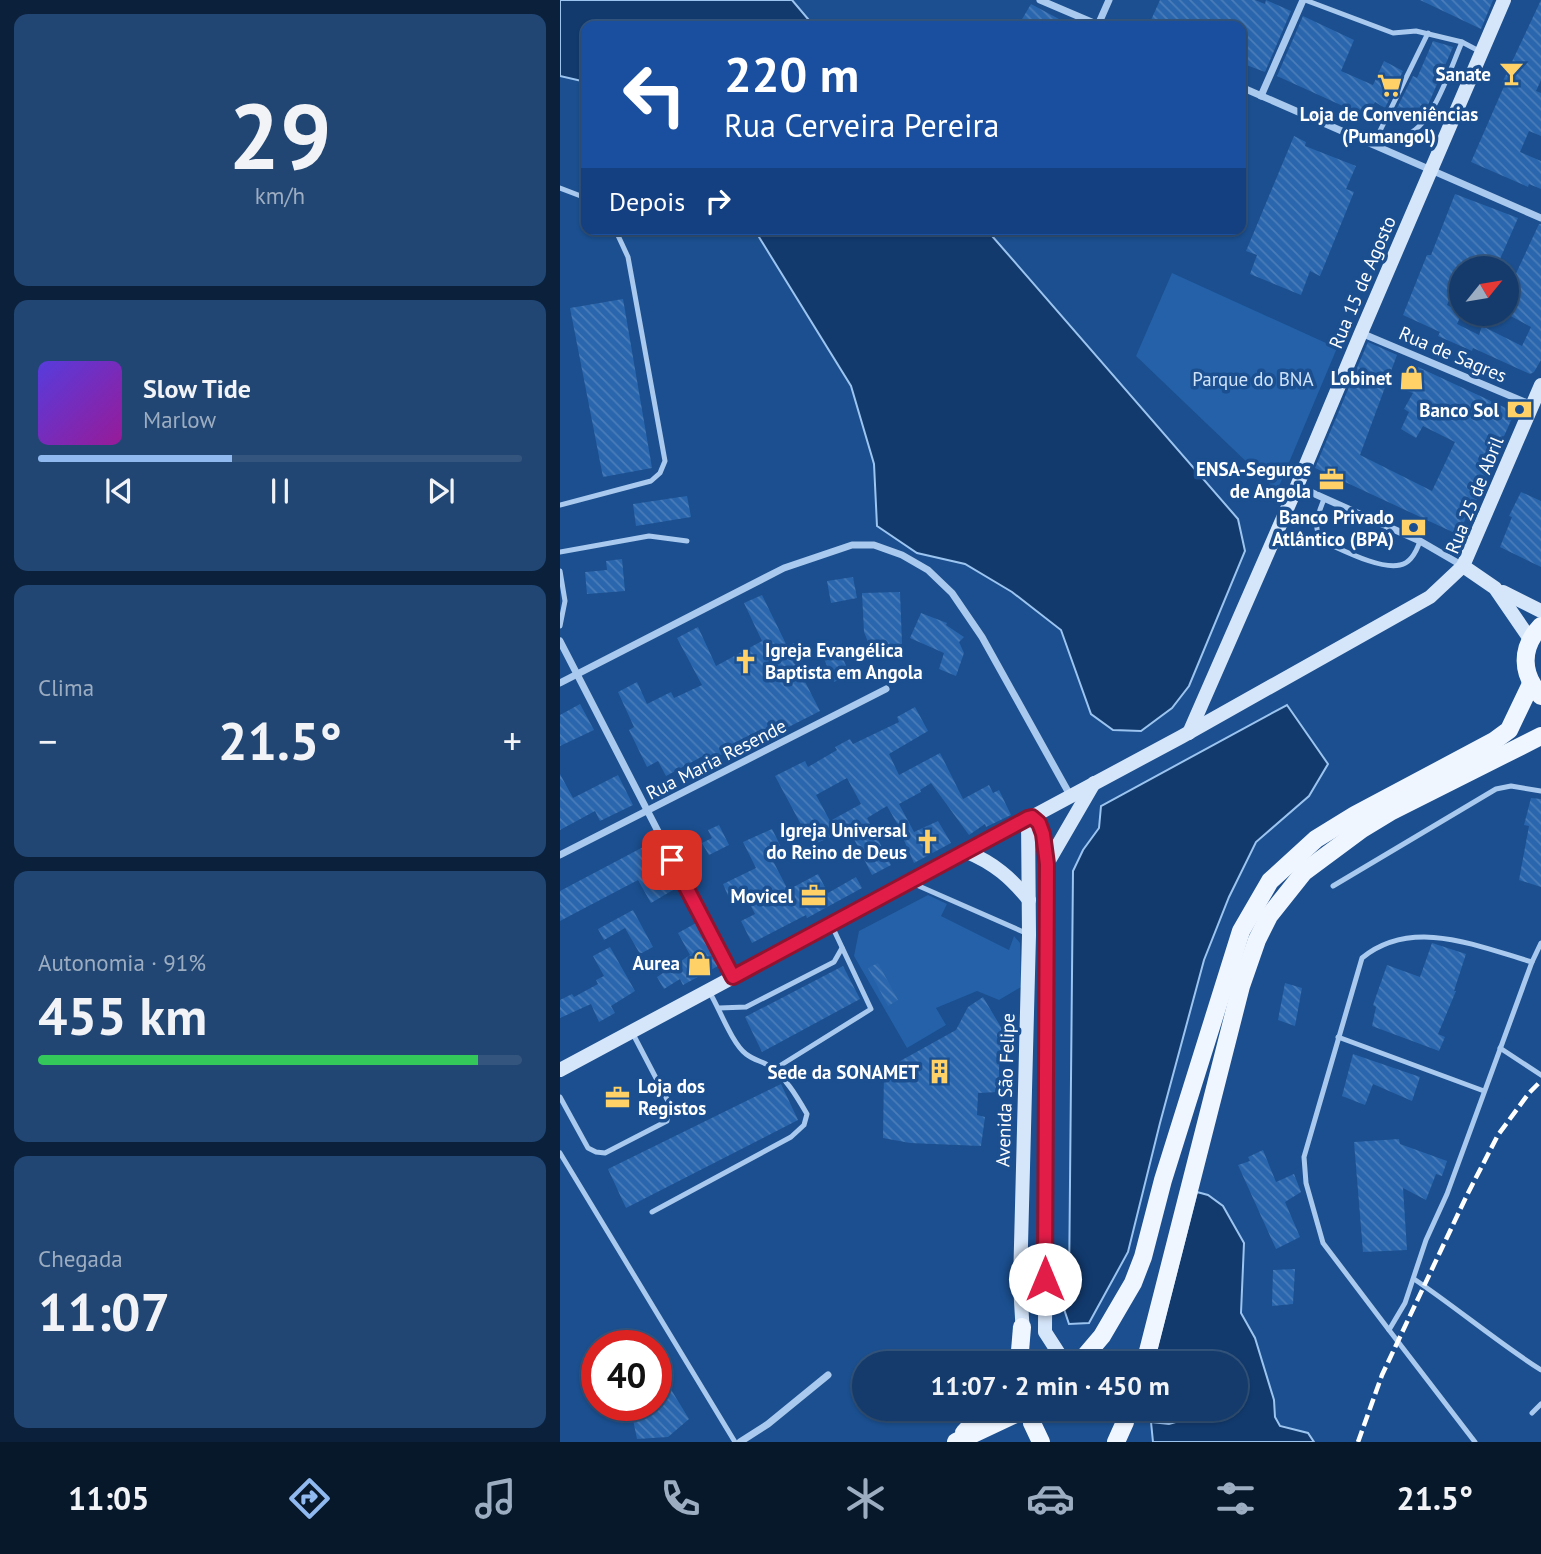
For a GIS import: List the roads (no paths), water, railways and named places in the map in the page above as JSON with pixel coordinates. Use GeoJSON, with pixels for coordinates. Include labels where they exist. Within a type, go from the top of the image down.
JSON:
{"type":"FeatureCollection","features":[{"type":"Feature","properties":{"kind":"main road"},"geometry":{"type":"LineString","coordinates":[[1089,1351],[1102,1336],[1133,1283],[1241,931],[1270,881],[1316,839],[1355,815],[1494,741],[1509,730],[1536,690],[1525,666],[1527,647],[1536,632]]}},
{"type":"Feature","properties":{"kind":"main road"},"geometry":{"type":"LineString","coordinates":[[1148,1351],[1241,986],[1257,940],[1269,916],[1304,872],[1362,829],[1541,736]]}},
{"type":"Feature","properties":{"kind":"main road"},"geometry":{"type":"LineString","coordinates":[[1020,1351],[1022,1327]]}},
{"type":"Feature","properties":{"kind":"main road"},"geometry":{"type":"LineString","coordinates":[[956,1442],[975,1421]]}},
{"type":"Feature","properties":{"kind":"main road"},"geometry":{"type":"LineString","coordinates":[[956,1442],[1001,1421]]}},
{"type":"Feature","properties":{"kind":"main road"},"geometry":{"type":"LineString","coordinates":[[1033,1421],[1034,1431],[1041,1442]]}},
{"type":"Feature","properties":{"kind":"main road"},"geometry":{"type":"LineString","coordinates":[[1116,1442],[1123,1421]]}},
{"type":"Feature","properties":{"kind":"street"},"geometry":{"type":"LineString","coordinates":[[1040,0],[1088,21]]}},
{"type":"Feature","properties":{"kind":"street"},"geometry":{"type":"LineString","coordinates":[[1101,21],[1109,0]]}},
{"type":"Feature","properties":{"kind":"street"},"geometry":{"type":"LineString","coordinates":[[1261,96],[1304,0]]}},
{"type":"Feature","properties":{"kind":"street","name":"Rua 15 de Agosto"},"geometry":{"type":"LineString","coordinates":[[1189,733],[1504,0]]}},
{"type":"Feature","properties":{"kind":"street"},"geometry":{"type":"LineString","coordinates":[[1246,89],[1541,218]]}},
{"type":"Feature","properties":{"kind":"street","name":"Rua de Sagres"},"geometry":{"type":"LineString","coordinates":[[1361,332],[1532,405]]}},
{"type":"Feature","properties":{"kind":"street","name":"Rua 25 de Abril"},"geometry":{"type":"LineString","coordinates":[[1536,632],[1495,588],[1462,566],[1541,385]]}},
{"type":"Feature","properties":{"kind":"street"},"geometry":{"type":"LineString","coordinates":[[560,1070],[1189,733],[1430,597],[1462,566],[1420,541],[1297,486]]}},
{"type":"Feature","properties":{"kind":"street"},"geometry":{"type":"LineString","coordinates":[[560,683],[784,568],[852,545],[874,545],[902,555],[928,570],[952,593],[982,637],[1070,795]]}},
{"type":"Feature","properties":{"kind":"street"},"geometry":{"type":"LineString","coordinates":[[1495,588],[1541,611]]}},
{"type":"Feature","properties":{"kind":"street"},"geometry":{"type":"LineString","coordinates":[[560,641],[733,977]]}},
{"type":"Feature","properties":{"kind":"street","name":"Rua Maria Resende"},"geometry":{"type":"LineString","coordinates":[[560,855],[886,689]]}},
{"type":"Feature","properties":{"kind":"street"},"geometry":{"type":"LineString","coordinates":[[1047,864],[1097,780]]}},
{"type":"Feature","properties":{"kind":"street","name":"Avenida São Felipe"},"geometry":{"type":"LineString","coordinates":[[1024,1351],[1020,1256],[1030,818],[1039,823],[1047,864],[1045,1332],[1057,1351]]}},
{"type":"Feature","properties":{"kind":"street"},"geometry":{"type":"LineString","coordinates":[[967,852],[987,860],[1011,878],[1029,900]]}},
{"type":"Feature","properties":{"kind":"street"},"geometry":{"type":"LineString","coordinates":[[737,1442],[768,1424],[828,1375]]}},
{"type":"Feature","properties":{"kind":"street"},"geometry":{"type":"LineString","coordinates":[[1127,1421],[1129,1442]]}},
{"type":"Feature","properties":{"kind":"lane"},"geometry":{"type":"LineString","coordinates":[[1304,0],[1393,33],[1428,33],[1462,42],[1481,53]]}},
{"type":"Feature","properties":{"kind":"lane"},"geometry":{"type":"LineString","coordinates":[[1375,146],[1428,33]]}},
{"type":"Feature","properties":{"kind":"lane"},"geometry":{"type":"LineString","coordinates":[[1375,146],[1411,134],[1422,125],[1462,42]]}},
{"type":"Feature","properties":{"kind":"lane"},"geometry":{"type":"LineString","coordinates":[[560,188],[581,196]]}},
{"type":"Feature","properties":{"kind":"lane"},"geometry":{"type":"LineString","coordinates":[[560,505],[652,481],[660,473],[665,461],[628,257],[617,235]]}},
{"type":"Feature","properties":{"kind":"lane"},"geometry":{"type":"LineString","coordinates":[[1324,499],[1317,517],[1316,531],[1322,541],[1388,566],[1403,565],[1411,558],[1420,541]]}},
{"type":"Feature","properties":{"kind":"lane"},"geometry":{"type":"LineString","coordinates":[[560,552],[649,536],[687,541]]}},
{"type":"Feature","properties":{"kind":"lane"},"geometry":{"type":"LineString","coordinates":[[560,570],[565,601],[560,626]]}},
{"type":"Feature","properties":{"kind":"lane"},"geometry":{"type":"LineString","coordinates":[[1333,886],[1496,789],[1511,786],[1541,791]]}},
{"type":"Feature","properties":{"kind":"lane"},"geometry":{"type":"LineString","coordinates":[[909,882],[1029,934]]}},
{"type":"Feature","properties":{"kind":"lane"},"geometry":{"type":"LineString","coordinates":[[773,1070],[871,1009],[831,924]]}},
{"type":"Feature","properties":{"kind":"lane"},"geometry":{"type":"LineString","coordinates":[[1475,1442],[1324,1243],[1306,1183],[1304,1157],[1362,958],[1377,946],[1429,936],[1465,942],[1532,962]]}},
{"type":"Feature","properties":{"kind":"lane"},"geometry":{"type":"LineString","coordinates":[[1389,1330],[1405,1303],[1426,1240],[1447,1194],[1483,1091],[1541,943]]}},
{"type":"Feature","properties":{"kind":"lane"},"geometry":{"type":"LineString","coordinates":[[719,1008],[746,1007],[834,962],[842,948]]}},
{"type":"Feature","properties":{"kind":"lane"},"geometry":{"type":"LineString","coordinates":[[652,1212],[791,1137],[804,1125],[807,1114],[794,1090],[773,1070],[746,1054],[739,1046],[709,990]]}},
{"type":"Feature","properties":{"kind":"lane"},"geometry":{"type":"LineString","coordinates":[[560,1097],[588,1148],[596,1152],[605,1153],[667,1121],[669,1103],[632,1031]]}},
{"type":"Feature","properties":{"kind":"lane"},"geometry":{"type":"LineString","coordinates":[[1339,1037],[1483,1091]]}},
{"type":"Feature","properties":{"kind":"lane"},"geometry":{"type":"LineString","coordinates":[[1500,1048],[1541,1075]]}},
{"type":"Feature","properties":{"kind":"lane"},"geometry":{"type":"LineString","coordinates":[[560,1153],[737,1442]]}},
{"type":"Feature","properties":{"kind":"lane"},"geometry":{"type":"LineString","coordinates":[[1414,1279],[1479,1325],[1507,1349],[1541,1370]]}},
{"type":"Feature","properties":{"kind":"lane"},"geometry":{"type":"LineString","coordinates":[[1532,1413],[1541,1404]]}},
{"type":"Feature","properties":{"kind":"railway"},"geometry":{"type":"LineString","coordinates":[[1358,1442],[1382,1375],[1467,1195],[1498,1135],[1541,1081]]}},
{"type":"Feature","properties":{"kind":"place","name":"Sanate"},"geometry":{"type":"Point","coordinates":[1511,74]}},
{"type":"Feature","properties":{"kind":"place","name":"Loja de Conveniências (Pumangol)"},"geometry":{"type":"Point","coordinates":[1389,86]}},
{"type":"Feature","properties":{"kind":"place","name":"Lobinet"},"geometry":{"type":"Point","coordinates":[1412,378]}},
{"type":"Feature","properties":{"kind":"place","name":"Banco Sol"},"geometry":{"type":"Point","coordinates":[1519,410]}},
{"type":"Feature","properties":{"kind":"place","name":"ENSA-Seguros de Angola"},"geometry":{"type":"Point","coordinates":[1331,480]}},
{"type":"Feature","properties":{"kind":"place","name":"Banco Privado Atlântico (BPA)"},"geometry":{"type":"Point","coordinates":[1414,528]}},
{"type":"Feature","properties":{"kind":"place","name":"Igreja Evangélica Baptista em Angola"},"geometry":{"type":"Point","coordinates":[745,661]}},
{"type":"Feature","properties":{"kind":"place","name":"Igreja Universal do Reino de Deus"},"geometry":{"type":"Point","coordinates":[927,841]}},
{"type":"Feature","properties":{"kind":"place","name":"Movicel"},"geometry":{"type":"Point","coordinates":[813,896]}},
{"type":"Feature","properties":{"kind":"place","name":"Aurea"},"geometry":{"type":"Point","coordinates":[700,963]}},
{"type":"Feature","properties":{"kind":"place","name":"Sede da SONAMET"},"geometry":{"type":"Point","coordinates":[939,1072]}},
{"type":"Feature","properties":{"kind":"place","name":"Loja dos Registos"},"geometry":{"type":"Point","coordinates":[618,1097]}},
{"type":"Feature","properties":{"kind":"park label","name":"Parque do BNA"},"geometry":{"type":"Point","coordinates":[1253,379]}}]}
